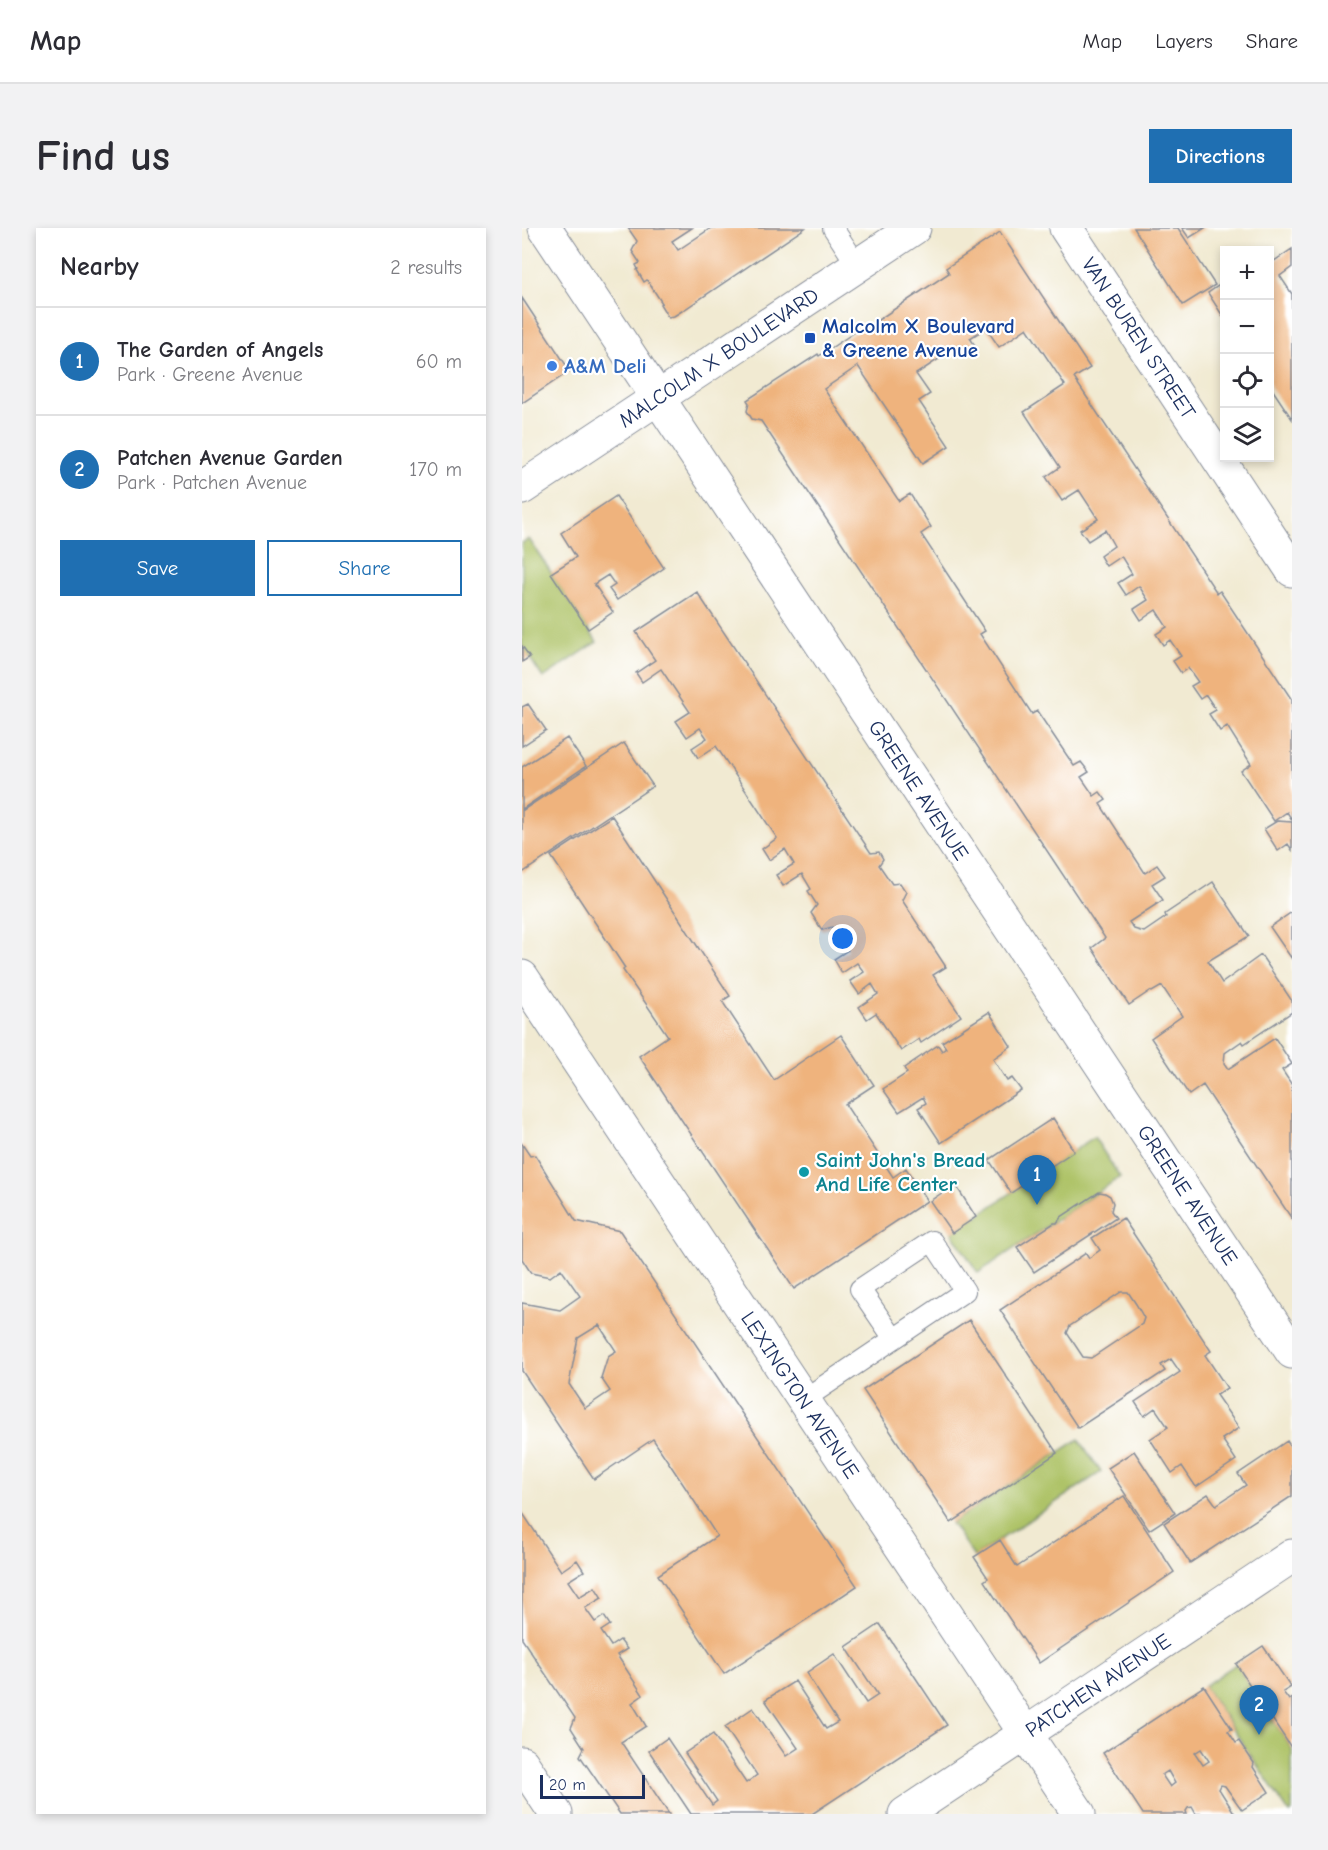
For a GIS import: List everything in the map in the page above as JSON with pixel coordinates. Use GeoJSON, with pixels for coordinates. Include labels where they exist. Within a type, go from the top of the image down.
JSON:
{"type":"FeatureCollection","features":[{"type":"Feature","properties":{"kind":"street","name":"GREENE AVENUE"},"geometry":{"type":"LineString","coordinates":[[545,228],[1292,1352]]}},
{"type":"Feature","properties":{"kind":"street","name":"MALCOLM X BOULEVARD"},"geometry":{"type":"LineString","coordinates":[[522,488],[914,228]]}},
{"type":"Feature","properties":{"kind":"street","name":"VAN BUREN STREET"},"geometry":{"type":"LineString","coordinates":[[1066,228],[1292,570]]}},
{"type":"Feature","properties":{"kind":"street","name":"LEXINGTON AVENUE"},"geometry":{"type":"LineString","coordinates":[[522,977],[1079,1814]]}},
{"type":"Feature","properties":{"kind":"street","name":"PATCHEN AVENUE"},"geometry":{"type":"LineString","coordinates":[[905,1814],[1292,1556]]}},
{"type":"Feature","properties":{"kind":"street"},"geometry":{"type":"LineString","coordinates":[[522,1763],[556,1814]]}},
{"type":"Feature","properties":{"kind":"lane"},"geometry":{"type":"LineString","coordinates":[[833,228],[857,265]]}},
{"type":"Feature","properties":{"kind":"lane"},"geometry":{"type":"LineString","coordinates":[[803,1400],[894,1339],[965,1291],[932,1241],[860,1289],[894,1339]]}},
{"type":"Feature","properties":{"kind":"green space"},"geometry":{"type":"Polygon","coordinates":[[[529,539],[597,642],[543,678],[522,646],[522,543],[529,539]]]}},
{"type":"Feature","properties":{"kind":"green space"},"geometry":{"type":"Polygon","coordinates":[[[1094,1137],[1120,1177],[978,1273],[952,1233],[1094,1137]]]}},
{"type":"Feature","properties":{"kind":"green space"},"geometry":{"type":"Polygon","coordinates":[[[1079,1439],[1101,1472],[974,1557],[951,1523],[1079,1439]]]}},
{"type":"Feature","properties":{"kind":"green space"},"geometry":{"type":"Polygon","coordinates":[[[1236,1664],[1292,1749],[1292,1812],[1290,1814],[1204,1686],[1236,1664]]]}},
{"type":"Feature","properties":{"kind":"building"},"geometry":{"type":"Polygon","coordinates":[[[628,228],[692,228],[672,241],[678,250],[711,228],[805,228],[685,309],[668,317],[647,280],[644,282],[637,270],[636,265],[640,263],[632,251],[637,241],[628,228]]]}},
{"type":"Feature","properties":{"kind":"building"},"geometry":{"type":"Polygon","coordinates":[[[1134,228],[1178,228],[1215,285],[1183,305],[1134,228]]]}},
{"type":"Feature","properties":{"kind":"building"},"geometry":{"type":"Polygon","coordinates":[[[1182,228],[1205,228],[1189,238],[1182,228]]]}},
{"type":"Feature","properties":{"kind":"building"},"geometry":{"type":"Polygon","coordinates":[[[1000,232],[1090,368],[1074,378],[1217,593],[1220,591],[1292,700],[1292,820],[1287,812],[1274,821],[1241,771],[1251,764],[1227,726],[1220,731],[1209,714],[1216,710],[1206,695],[1200,699],[1191,686],[1198,682],[1188,668],[1181,673],[1173,661],[1181,656],[1170,640],[1163,645],[1156,634],[1167,627],[1156,610],[1141,620],[1134,609],[1148,600],[1139,586],[1126,595],[1118,583],[1132,574],[1121,556],[1106,566],[1100,556],[1114,546],[1105,530],[1088,541],[1080,530],[1098,519],[1079,490],[1062,501],[1046,477],[1060,467],[1024,412],[1065,385],[1027,328],[999,347],[986,328],[970,338],[976,347],[966,353],[960,345],[916,374],[930,394],[919,401],[949,446],[923,463],[858,366],[824,389],[899,501],[910,494],[931,527],[921,534],[985,631],[980,634],[1032,714],[1037,711],[1074,766],[1081,762],[1089,772],[1081,777],[1094,796],[1100,792],[1106,800],[1100,804],[1145,873],[1157,865],[1165,876],[1152,884],[1163,900],[1129,922],[1134,929],[1144,932],[1166,917],[1165,914],[1213,882],[1249,936],[1208,961],[1222,983],[1261,955],[1292,1001],[1292,1012],[1244,1044],[1242,1041],[1225,1053],[1224,1063],[1228,1069],[1275,1038],[1292,1064],[1282,1070],[1292,1085],[1292,1219],[1203,1085],[1189,1095],[1151,1038],[1182,1016],[1162,986],[1129,1005],[1092,948],[1105,938],[761,421],[752,419],[747,411],[749,403],[747,400],[867,324],[869,326],[949,273],[946,268],[1000,232]]]}},
{"type":"Feature","properties":{"kind":"building"},"geometry":{"type":"Polygon","coordinates":[[[1292,249],[1292,267],[1280,276],[1292,294],[1292,419],[1274,392],[1274,261],[1292,249]]]}},
{"type":"Feature","properties":{"kind":"building"},"geometry":{"type":"Polygon","coordinates":[[[1220,285],[1220,312],[1208,293],[1220,285]]]}},
{"type":"Feature","properties":{"kind":"building"},"geometry":{"type":"Polygon","coordinates":[[[522,298],[570,371],[522,403],[522,298]]]}},
{"type":"Feature","properties":{"kind":"building"},"geometry":{"type":"Polygon","coordinates":[[[616,496],[664,568],[617,600],[609,589],[615,585],[608,575],[594,584],[613,612],[588,629],[551,573],[576,557],[561,533],[616,496]]]}},
{"type":"Feature","properties":{"kind":"building"},"geometry":{"type":"Polygon","coordinates":[[[697,592],[871,853],[879,852],[883,859],[879,865],[892,884],[900,883],[906,892],[902,900],[946,967],[933,975],[961,1016],[921,1043],[919,1039],[901,1051],[876,1013],[867,1019],[859,1007],[878,994],[872,984],[859,994],[850,981],[864,972],[857,963],[842,973],[834,959],[848,950],[832,927],[822,930],[811,913],[817,905],[808,891],[811,889],[802,874],[783,886],[776,875],[794,864],[785,849],[769,860],[762,849],[777,838],[716,746],[698,758],[692,748],[707,738],[700,728],[687,737],[676,721],[690,712],[661,669],[642,682],[636,673],[655,660],[636,632],[697,592]]]}},
{"type":"Feature","properties":{"kind":"building"},"geometry":{"type":"Polygon","coordinates":[[[522,646],[530,657],[522,662],[522,646]]]}},
{"type":"Feature","properties":{"kind":"building"},"geometry":{"type":"Polygon","coordinates":[[[528,704],[546,730],[522,746],[522,707],[528,704]]]}},
{"type":"Feature","properties":{"kind":"building"},"geometry":{"type":"Polygon","coordinates":[[[567,738],[586,766],[522,809],[522,767],[567,738]]]}},
{"type":"Feature","properties":{"kind":"building"},"geometry":{"type":"Polygon","coordinates":[[[624,743],[653,786],[522,873],[522,811],[624,743]]]}},
{"type":"Feature","properties":{"kind":"building"},"geometry":{"type":"Polygon","coordinates":[[[612,816],[730,996],[722,1001],[774,1080],[841,1035],[874,1085],[845,1104],[893,1177],[906,1168],[927,1201],[794,1289],[639,1056],[668,1036],[551,856],[612,816]]]}},
{"type":"Feature","properties":{"kind":"building"},"geometry":{"type":"Polygon","coordinates":[[[1277,821],[1292,822],[1292,850],[1288,844],[1278,851],[1264,829],[1277,821]]]}},
{"type":"Feature","properties":{"kind":"building"},"geometry":{"type":"Polygon","coordinates":[[[1292,912],[1292,959],[1270,927],[1292,912]]]}},
{"type":"Feature","properties":{"kind":"building"},"geometry":{"type":"Polygon","coordinates":[[[989,1012],[1011,1046],[993,1059],[1007,1081],[1012,1078],[1021,1090],[941,1143],[918,1108],[926,1103],[923,1097],[899,1112],[883,1089],[907,1073],[904,1068],[938,1045],[942,1051],[946,1048],[942,1042],[989,1012]]]}},
{"type":"Feature","properties":{"kind":"building"},"geometry":{"type":"Polygon","coordinates":[[[1053,1118],[1074,1151],[1011,1193],[989,1160],[1053,1118]]]}},
{"type":"Feature","properties":{"kind":"building"},"geometry":{"type":"Polygon","coordinates":[[[522,1144],[530,1156],[535,1155],[576,1221],[620,1231],[857,1586],[724,1674],[658,1575],[717,1536],[653,1439],[594,1479],[522,1371],[522,1303],[560,1310],[580,1296],[561,1269],[550,1277],[531,1273],[522,1259],[522,1144]],[[599,1325],[578,1338],[569,1384],[585,1408],[610,1391],[601,1378],[608,1356],[616,1351],[599,1325]]]}},
{"type":"Feature","properties":{"kind":"building"},"geometry":{"type":"Polygon","coordinates":[[[955,1184],[976,1217],[952,1233],[930,1201],[955,1184]]]}},
{"type":"Feature","properties":{"kind":"building"},"geometry":{"type":"Polygon","coordinates":[[[1099,1192],[1110,1196],[1113,1203],[1111,1211],[1116,1218],[1034,1272],[1017,1247],[1057,1223],[1061,1217],[1099,1192]]]}},
{"type":"Feature","properties":{"kind":"building"},"geometry":{"type":"Polygon","coordinates":[[[1123,1218],[1211,1351],[1205,1355],[1227,1388],[1216,1395],[1239,1428],[1222,1439],[1236,1460],[1196,1487],[1182,1466],[1172,1473],[1150,1439],[1168,1427],[1155,1408],[1144,1416],[1135,1402],[1180,1372],[1171,1359],[1161,1365],[1165,1371],[1078,1428],[1000,1310],[1086,1253],[1089,1258],[1100,1250],[1092,1238],[1123,1218]],[[1121,1292],[1070,1326],[1067,1333],[1083,1357],[1091,1358],[1142,1324],[1144,1318],[1128,1292],[1121,1292]]]}},
{"type":"Feature","properties":{"kind":"building"},"geometry":{"type":"Polygon","coordinates":[[[969,1320],[1057,1453],[951,1523],[863,1390],[969,1320]]]}},
{"type":"Feature","properties":{"kind":"building"},"geometry":{"type":"Polygon","coordinates":[[[1287,1441],[1292,1449],[1292,1496],[1190,1563],[1164,1523],[1208,1494],[1216,1505],[1246,1485],[1238,1474],[1287,1441]]]}},
{"type":"Feature","properties":{"kind":"building"},"geometry":{"type":"Polygon","coordinates":[[[1134,1451],[1175,1513],[1149,1530],[1108,1468],[1134,1451]]]}},
{"type":"Feature","properties":{"kind":"building"},"geometry":{"type":"Polygon","coordinates":[[[1124,1496],[1174,1572],[1039,1663],[984,1581],[988,1578],[974,1557],[1000,1540],[1017,1567],[1124,1496]]]}},
{"type":"Feature","properties":{"kind":"building"},"geometry":{"type":"Polygon","coordinates":[[[522,1512],[561,1571],[577,1560],[584,1571],[568,1581],[579,1597],[595,1587],[602,1598],[585,1608],[595,1622],[604,1616],[610,1625],[601,1631],[611,1646],[620,1640],[627,1649],[617,1655],[643,1695],[632,1703],[646,1726],[621,1742],[669,1814],[620,1814],[580,1756],[584,1748],[571,1728],[575,1718],[522,1639],[522,1512]]]}},
{"type":"Feature","properties":{"kind":"building"},"geometry":{"type":"Polygon","coordinates":[[[880,1624],[947,1725],[812,1814],[691,1814],[649,1751],[667,1738],[712,1805],[717,1801],[685,1753],[713,1734],[746,1783],[757,1775],[725,1727],[753,1708],[786,1756],[798,1748],[765,1700],[795,1681],[826,1729],[838,1722],[806,1673],[834,1654],[866,1703],[878,1695],[846,1647],[880,1624]]]}},
{"type":"Feature","properties":{"kind":"building"},"geometry":{"type":"Polygon","coordinates":[[[1263,1646],[1291,1687],[1283,1692],[1289,1700],[1292,1698],[1292,1749],[1236,1664],[1263,1646]]]}},
{"type":"Feature","properties":{"kind":"building"},"geometry":{"type":"Polygon","coordinates":[[[1204,1686],[1232,1729],[1228,1731],[1236,1743],[1239,1741],[1254,1763],[1253,1767],[1269,1792],[1242,1810],[1225,1786],[1221,1785],[1219,1789],[1235,1814],[1196,1814],[1192,1807],[1188,1808],[1187,1814],[1143,1814],[1103,1753],[1204,1686]],[[1201,1749],[1195,1753],[1203,1765],[1209,1761],[1201,1749]],[[1168,1771],[1162,1775],[1170,1787],[1175,1783],[1168,1771]]]}},
{"type":"Feature","properties":{"kind":"place","name":"Malcolm X Boulevard & Greene Avenue"},"geometry":{"type":"Point","coordinates":[810,338]}},
{"type":"Feature","properties":{"kind":"place","name":"A&M Deli"},"geometry":{"type":"Point","coordinates":[552,366]}},
{"type":"Feature","properties":{"kind":"place","name":"Saint John's Bread And Life Center"},"geometry":{"type":"Point","coordinates":[804,1172]}},
{"type":"Feature","properties":{"kind":"place","name":"The Garden of Angels"},"geometry":{"type":"Point","coordinates":[1037,1205]}},
{"type":"Feature","properties":{"kind":"place","name":"Patchen Avenue Garden"},"geometry":{"type":"Point","coordinates":[1259,1735]}}]}
